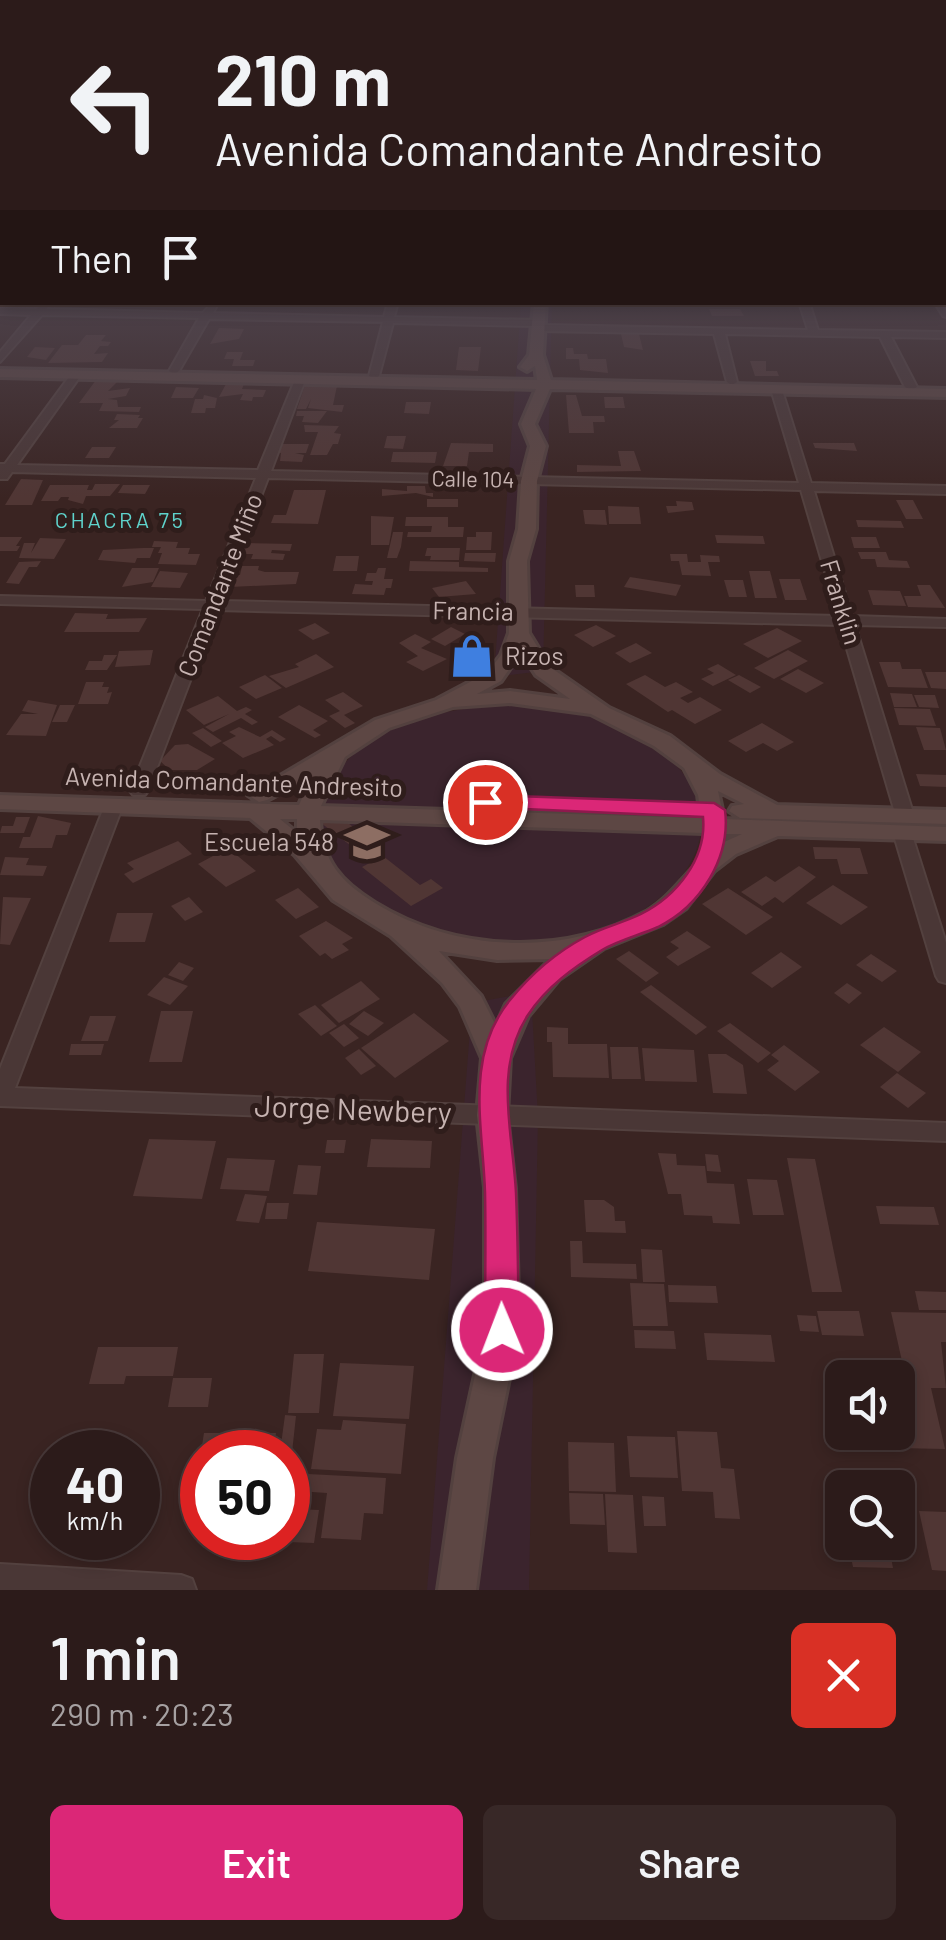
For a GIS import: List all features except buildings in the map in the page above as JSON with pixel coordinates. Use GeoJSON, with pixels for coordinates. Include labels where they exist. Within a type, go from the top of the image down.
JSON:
{"type":"FeatureCollection","features":[{"type":"Feature","properties":{"kind":"main road"},"geometry":{"type":"LineString","coordinates":[[522,382],[537,349]]}},
{"type":"Feature","properties":{"kind":"main road"},"geometry":{"type":"LineString","coordinates":[[536,355],[546,382],[528,424],[538,446],[529,480],[527,529],[518,561],[518,623],[510,656],[494,677],[443,704],[382,724],[257,802],[342,894],[368,914],[400,930],[475,950],[532,952],[596,942]]}},
{"type":"Feature","properties":{"kind":"main road"},"geometry":{"type":"LineString","coordinates":[[0,370],[522,382]]}},
{"type":"Feature","properties":{"kind":"main road"},"geometry":{"type":"LineString","coordinates":[[0,370],[300,380],[732,382],[946,390]]}},
{"type":"Feature","properties":{"kind":"main road"},"geometry":{"type":"LineString","coordinates":[[522,382],[536,410]]}},
{"type":"Feature","properties":{"kind":"main road"},"geometry":{"type":"LineString","coordinates":[[546,382],[946,390]]}},
{"type":"Feature","properties":{"kind":"main road"},"geometry":{"type":"LineString","coordinates":[[518,623],[542,671],[602,712]]}},
{"type":"Feature","properties":{"kind":"main road"},"geometry":{"type":"LineString","coordinates":[[443,704],[538,698],[602,712],[634,724],[780,820],[706,865],[686,893],[654,918],[596,942],[550,972],[516,1011],[496,1058],[492,1115],[500,1188],[502,1330],[475,1458],[457,1590]]}},
{"type":"Feature","properties":{"kind":"main road"},"geometry":{"type":"LineString","coordinates":[[324,873],[313,853],[310,804],[336,757],[356,740]]}},
{"type":"Feature","properties":{"kind":"main road"},"geometry":{"type":"LineString","coordinates":[[686,760],[699,777],[715,818],[706,865]]}},
{"type":"Feature","properties":{"kind":"main road","name":"Avenida Comandante Andresito"},"geometry":{"type":"LineString","coordinates":[[0,787],[139,791],[257,802],[904,824],[946,817]]}},
{"type":"Feature","properties":{"kind":"main road","name":"Avenida Comandante Andresito"},"geometry":{"type":"LineString","coordinates":[[0,802],[257,802]]}},
{"type":"Feature","properties":{"kind":"main road","name":"Avenida Comandante Andresito"},"geometry":{"type":"LineString","coordinates":[[904,824],[946,834]]}},
{"type":"Feature","properties":{"kind":"main road"},"geometry":{"type":"LineString","coordinates":[[400,930],[450,976],[472,1003],[496,1058]]}},
{"type":"Feature","properties":{"kind":"street"},"geometry":{"type":"LineString","coordinates":[[174,372],[187,349]]}},
{"type":"Feature","properties":{"kind":"street"},"geometry":{"type":"LineString","coordinates":[[374,376],[381,349]]}},
{"type":"Feature","properties":{"kind":"street"},"geometry":{"type":"LineString","coordinates":[[723,349],[732,382]]}},
{"type":"Feature","properties":{"kind":"street"},"geometry":{"type":"LineString","coordinates":[[892,349],[912,386]]}},
{"type":"Feature","properties":{"kind":"street"},"geometry":{"type":"LineString","coordinates":[[3,472],[76,375]]}},
{"type":"Feature","properties":{"kind":"street","name":"Comandante Miño"},"geometry":{"type":"LineString","coordinates":[[139,791],[300,380]]}},
{"type":"Feature","properties":{"kind":"street","name":"Franklin"},"geometry":{"type":"LineString","coordinates":[[777,389],[847,621],[946,976]]}},
{"type":"Feature","properties":{"kind":"street","name":"Calle 104"},"geometry":{"type":"LineString","coordinates":[[3,472],[946,490]]}},
{"type":"Feature","properties":{"kind":"street","name":"Francia"},"geometry":{"type":"LineString","coordinates":[[0,600],[212,605],[518,623],[946,623]]}},
{"type":"Feature","properties":{"kind":"street"},"geometry":{"type":"LineString","coordinates":[[0,1096],[114,805]]}},
{"type":"Feature","properties":{"kind":"street","name":"Jorge Newbery"},"geometry":{"type":"LineString","coordinates":[[0,1096],[946,1132]]}},
{"type":"Feature","properties":{"kind":"street"},"geometry":{"type":"LineString","coordinates":[[0,1579],[181,1590]]}},
{"type":"Feature","properties":{"kind":"shaded area"},"geometry":{"type":"Polygon","coordinates":[[[518,349],[551,349],[550,381],[946,393],[550,384],[543,671],[494,677],[518,349]]]}},
{"type":"Feature","properties":{"kind":"shaded area"},"geometry":{"type":"Polygon","coordinates":[[[523,703],[614,723],[659,750],[683,773],[697,798],[701,824],[696,850],[682,875],[659,899],[626,920],[590,934],[550,941],[489,940],[442,932],[414,924],[376,905],[335,866],[321,839],[327,794],[342,766],[365,745],[424,717],[523,703]]]}},
{"type":"Feature","properties":{"kind":"shaded area"},"geometry":{"type":"Polygon","coordinates":[[[531,992],[538,1117],[529,1590],[427,1590],[472,1003],[531,992]]]}},
{"type":"Feature","properties":{"kind":"place","name":"Rizos"},"geometry":{"type":"Point","coordinates":[472,656]}},
{"type":"Feature","properties":{"kind":"place","name":"Escuela 548"},"geometry":{"type":"Point","coordinates":[367,842]}},
{"type":"Feature","properties":{"kind":"district","name":"CHACRA 75"},"geometry":{"type":"Point","coordinates":[120,520]}},
{"type":"Feature","properties":{"kind":"route"},"geometry":{"type":"LineString","coordinates":[[485,802],[714,810],[716,825],[713,849],[694,884],[654,918],[596,942],[550,972],[516,1011],[496,1058],[492,1115],[500,1188],[502,1330]]}}]}
